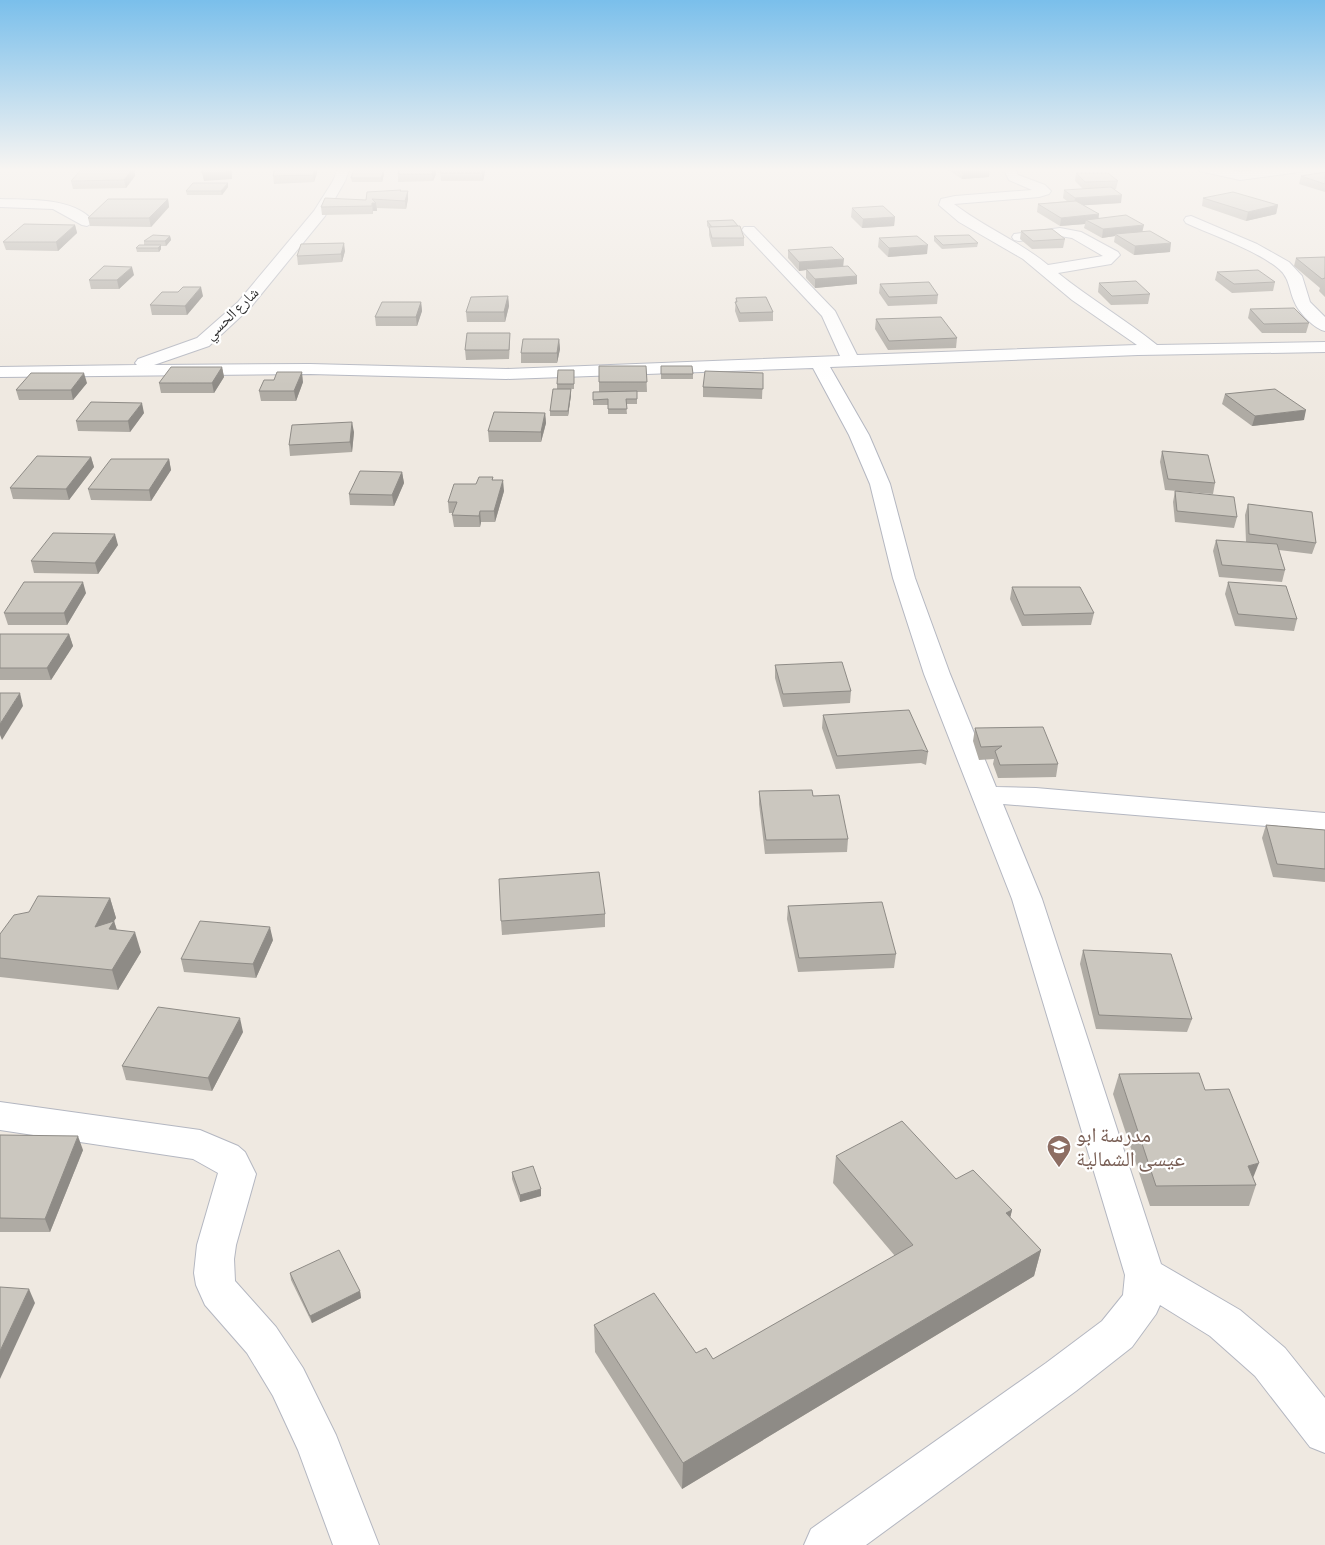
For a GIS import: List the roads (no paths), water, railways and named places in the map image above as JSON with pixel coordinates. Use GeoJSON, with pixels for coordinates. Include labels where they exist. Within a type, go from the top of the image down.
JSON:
{"type":"FeatureCollection","features":[{"type":"Feature","properties":{"kind":"street","name":"شارع الحسي"},"geometry":{"type":"LineString","coordinates":[[93,372],[144,363],[203,342],[244,305],[298,240]]}},
{"type":"Feature","properties":{"kind":"street"},"geometry":{"type":"LineString","coordinates":[[759,240],[829,314],[835,361],[859,435],[880,484],[904,578],[937,674],[1026,899],[1145,1275],[1142,1301],[1116,1334],[1061,1377],[827,1545]]}},
{"type":"Feature","properties":{"kind":"street"},"geometry":{"type":"LineString","coordinates":[[1002,240],[1046,270],[1078,297],[1135,334],[1153,350]]}},
{"type":"Feature","properties":{"kind":"street"},"geometry":{"type":"LineString","coordinates":[[1046,270],[1106,261],[1114,255],[1086,240]]}},
{"type":"Feature","properties":{"kind":"street"},"geometry":{"type":"LineString","coordinates":[[1238,240],[1284,265],[1294,276],[1303,304],[1325,326]]}},
{"type":"Feature","properties":{"kind":"street"},"geometry":{"type":"LineString","coordinates":[[203,342],[200,354],[224,370]]}},
{"type":"Feature","properties":{"kind":"street"},"geometry":{"type":"LineString","coordinates":[[0,372],[310,370],[506,374],[1153,350],[1325,347]]}},
{"type":"Feature","properties":{"kind":"street"},"geometry":{"type":"LineString","coordinates":[[986,794],[1325,822]]}},
{"type":"Feature","properties":{"kind":"street"},"geometry":{"type":"LineString","coordinates":[[0,1116],[200,1145],[214,1150],[232,1163],[237,1174],[216,1251],[214,1267],[216,1284],[226,1300],[274,1358],[289,1383],[317,1446],[356,1545]]}},
{"type":"Feature","properties":{"kind":"street"},"geometry":{"type":"LineString","coordinates":[[1145,1275],[1225,1323],[1270,1362],[1325,1432]]}},
{"type":"Feature","properties":{"kind":"place","name":"مدرسة ابو عيسى الشمالية"},"geometry":{"type":"Point","coordinates":[1059,1168]}}]}
